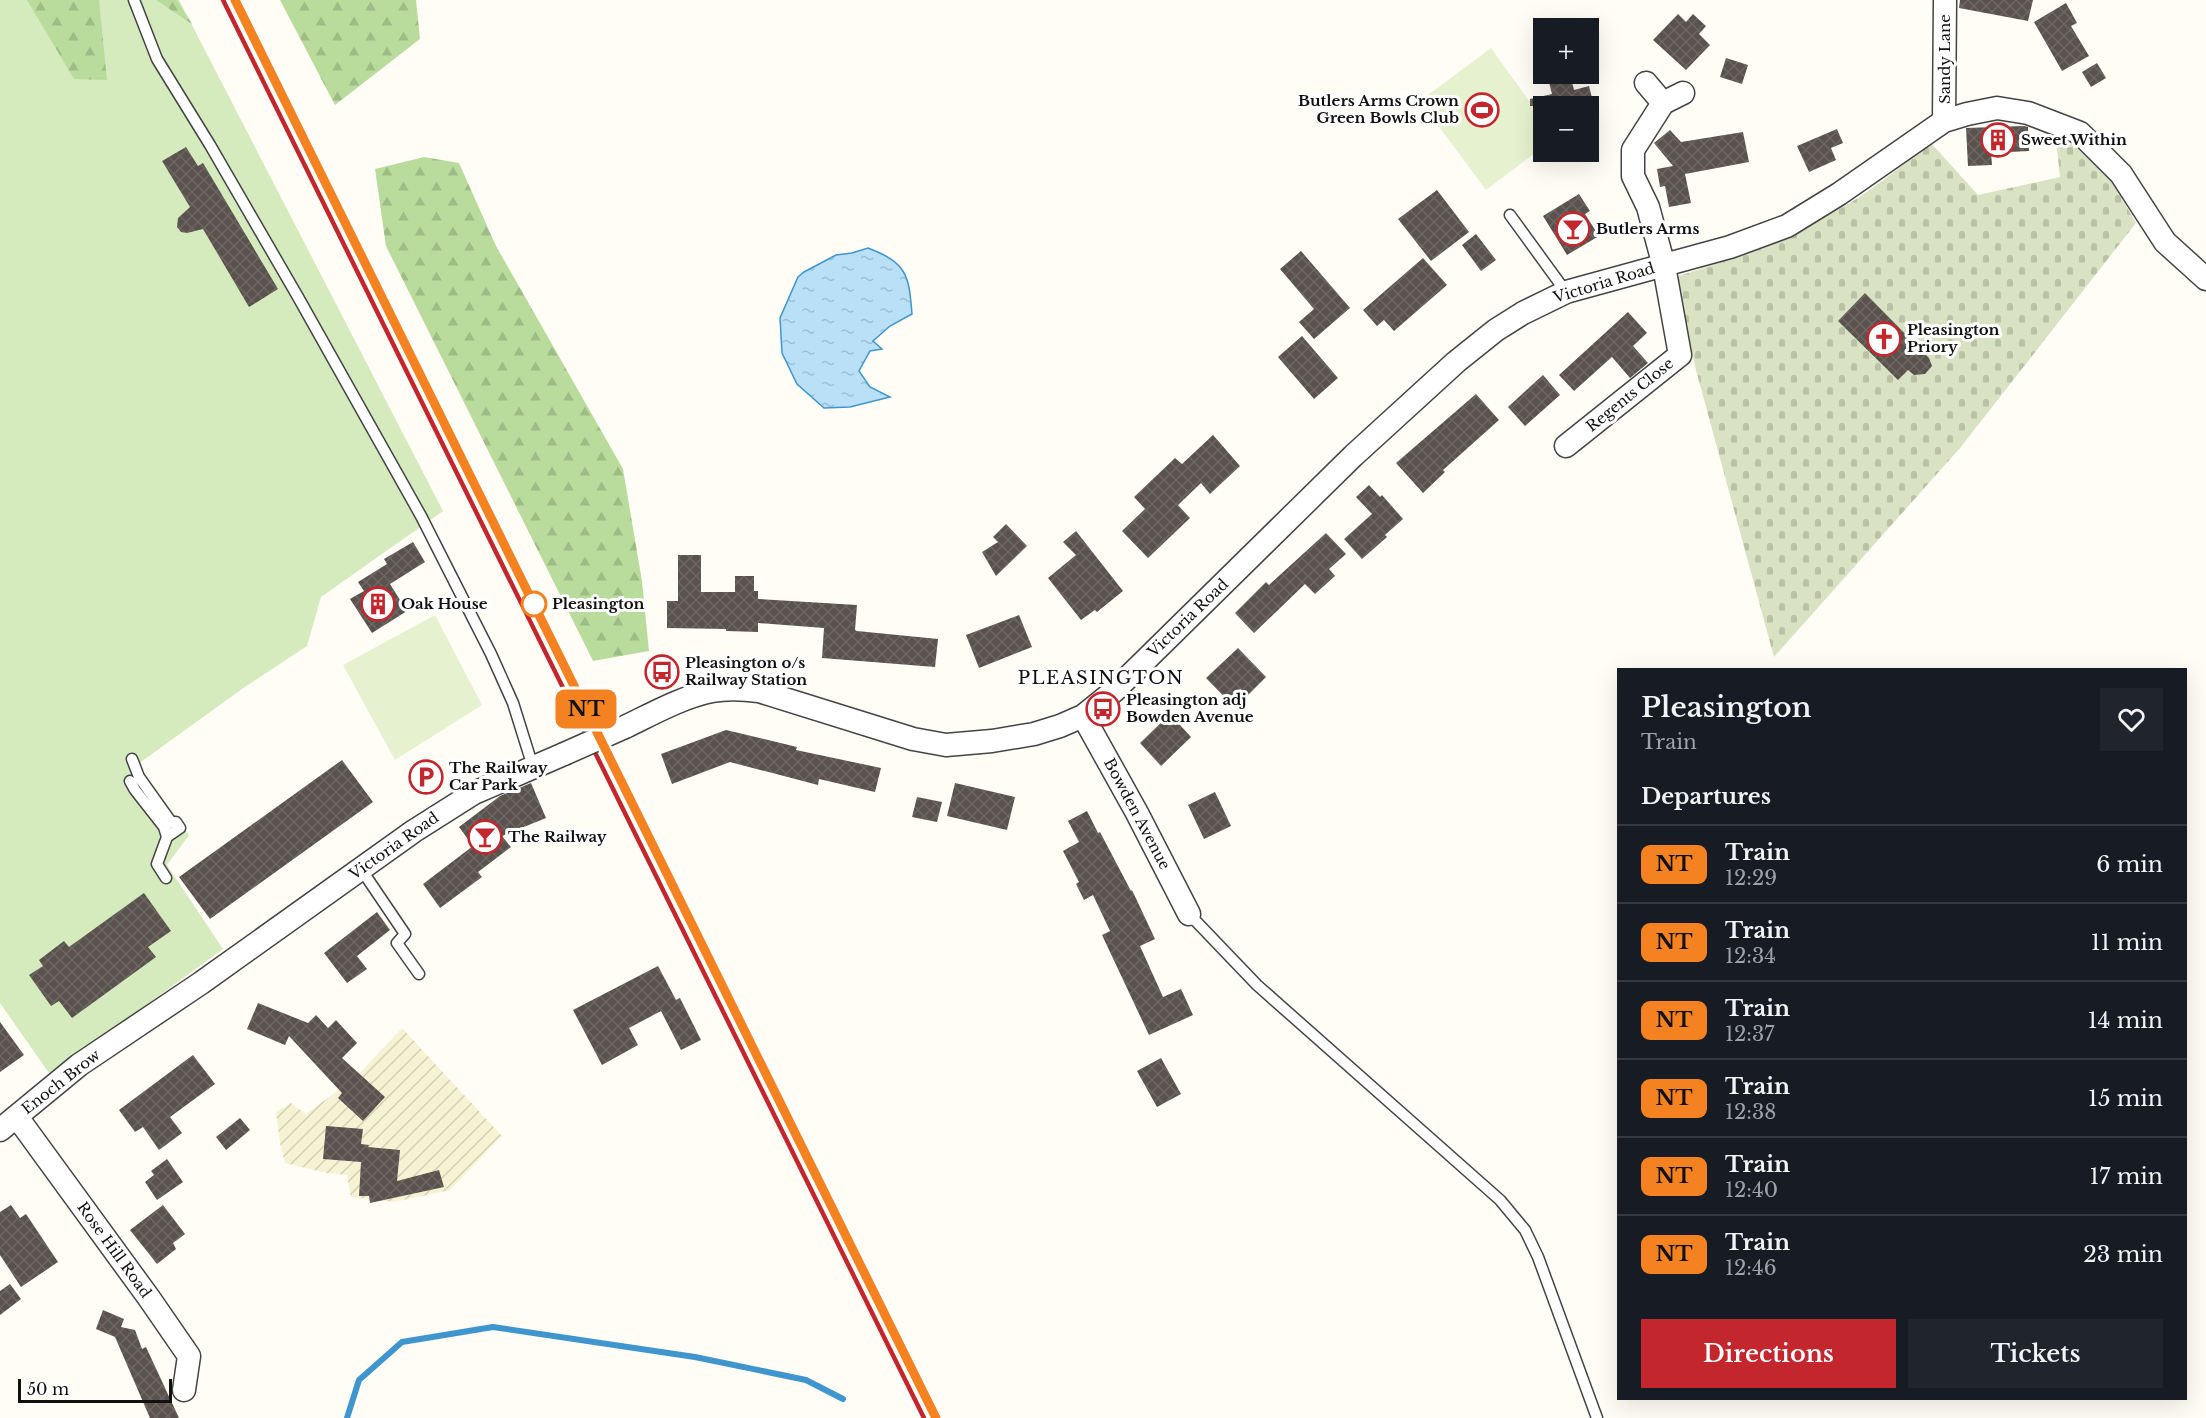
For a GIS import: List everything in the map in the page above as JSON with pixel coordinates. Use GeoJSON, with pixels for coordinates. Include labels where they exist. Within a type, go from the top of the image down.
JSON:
{"type":"FeatureCollection","features":[{"type":"Feature","properties":{"kind":"street","name":"Sandy Lane"},"geometry":{"type":"LineString","coordinates":[[1888,160],[1944,121],[1946,103],[1945,0]]}},
{"type":"Feature","properties":{"kind":"street"},"geometry":{"type":"LineString","coordinates":[[1646,83],[1673,98],[1633,150],[1633,176],[1648,207],[1664,266]]}},
{"type":"Feature","properties":{"kind":"street"},"geometry":{"type":"LineString","coordinates":[[1944,121],[1997,108],[2028,113],[2080,132],[2121,174],[2165,242],[2206,279]]}},
{"type":"Feature","properties":{"kind":"street","name":"Victoria Road"},"geometry":{"type":"LineString","coordinates":[[124,1036],[447,809],[474,793],[677,703],[711,691],[736,689],[759,691],[913,739],[946,744],[992,741],[1034,734],[1083,716],[1114,691],[1353,456],[1456,362],[1496,330],[1566,292],[1730,247],[1787,226],[1888,160]]}},
{"type":"Feature","properties":{"kind":"street","name":"Regents Close"},"geometry":{"type":"LineString","coordinates":[[1566,446],[1680,355],[1664,266]]}},
{"type":"Feature","properties":{"kind":"street","name":"Bowden Avenue"},"geometry":{"type":"LineString","coordinates":[[1083,716],[1137,813],[1189,914]]}},
{"type":"Feature","properties":{"kind":"street","name":"Enoch Brow"},"geometry":{"type":"LineString","coordinates":[[5,1126],[79,1065],[124,1036]]}},
{"type":"Feature","properties":{"kind":"street","name":"Rose Hill Road"},"geometry":{"type":"LineString","coordinates":[[5,1126],[149,1298],[189,1356],[184,1390]]}},
{"type":"Feature","properties":{"kind":"lane"},"geometry":{"type":"LineString","coordinates":[[134,0],[157,59],[303,306],[422,516],[491,654],[508,693],[533,767]]}},
{"type":"Feature","properties":{"kind":"lane"},"geometry":{"type":"LineString","coordinates":[[1510,215],[1566,292]]}},
{"type":"Feature","properties":{"kind":"lane"},"geometry":{"type":"LineString","coordinates":[[132,759],[167,829],[156,864],[166,878]]}},
{"type":"Feature","properties":{"kind":"lane"},"geometry":{"type":"LineString","coordinates":[[130,781],[167,829]]}},
{"type":"Feature","properties":{"kind":"lane"},"geometry":{"type":"LineString","coordinates":[[361,869],[405,934],[397,943],[419,974]]}},
{"type":"Feature","properties":{"kind":"lane"},"geometry":{"type":"LineString","coordinates":[[1189,914],[1257,985],[1500,1200],[1516,1218],[1538,1257],[1597,1418]]}},
{"type":"Feature","properties":{"kind":"shaded area"},"geometry":{"type":"Polygon","coordinates":[[[402,1028],[502,1136],[450,1190],[394,1202],[351,1197],[347,1175],[326,1173],[285,1163],[276,1112],[291,1103],[306,1114],[355,1078],[402,1028]]]}},
{"type":"Feature","properties":{"kind":"green space"},"geometry":{"type":"Polygon","coordinates":[[[0,0],[179,0],[443,511],[321,597],[307,646],[242,689],[138,764],[189,835],[167,865],[223,949],[49,1073],[0,1003],[0,0]]]}},
{"type":"Feature","properties":{"kind":"green space"},"geometry":{"type":"Polygon","coordinates":[[[27,0],[99,0],[107,80],[74,79],[27,0]]]}},
{"type":"Feature","properties":{"kind":"green space"},"geometry":{"type":"Polygon","coordinates":[[[156,0],[177,0],[192,24],[156,0]]]}},
{"type":"Feature","properties":{"kind":"green space"},"geometry":{"type":"Polygon","coordinates":[[[280,0],[416,0],[420,39],[335,105],[280,0]]]}},
{"type":"Feature","properties":{"kind":"green space","name":"Butlers Arms Crown Green Bowls Club"},"geometry":{"type":"Polygon","coordinates":[[[1491,48],[1533,106],[1533,155],[1486,190],[1420,101],[1491,48]]]}},
{"type":"Feature","properties":{"kind":"green space"},"geometry":{"type":"Polygon","coordinates":[[[2056,139],[2079,146],[2103,166],[2136,223],[1960,448],[1774,657],[1696,370],[1675,277],[1747,252],[1817,221],[1861,196],[1931,143],[1978,195],[2060,177],[2056,139]]]}},
{"type":"Feature","properties":{"kind":"green space"},"geometry":{"type":"Polygon","coordinates":[[[424,157],[459,163],[496,246],[623,469],[642,581],[649,651],[593,661],[386,246],[375,169],[424,157]]]}},
{"type":"Feature","properties":{"kind":"green space"},"geometry":{"type":"Polygon","coordinates":[[[435,615],[482,705],[395,760],[343,665],[435,615]]]}},
{"type":"Feature","properties":{"kind":"water"},"geometry":{"type":"Polygon","coordinates":[[[868,248],[898,265],[907,280],[909,289],[912,314],[890,326],[873,341],[882,349],[870,351],[859,371],[870,387],[890,397],[850,407],[824,408],[797,384],[782,353],[780,318],[798,277],[804,272],[836,255],[868,248]]]}},
{"type":"Feature","properties":{"kind":"building"},"geometry":{"type":"Polygon","coordinates":[[[1960,0],[2033,0],[2028,21],[1959,8],[1960,0]]]}},
{"type":"Feature","properties":{"kind":"building"},"geometry":{"type":"Polygon","coordinates":[[[2066,3],[2077,23],[2071,26],[2089,56],[2062,71],[2034,22],[2066,3]]]}},
{"type":"Feature","properties":{"kind":"building"},"geometry":{"type":"Polygon","coordinates":[[[1678,14],[1686,22],[1693,14],[1706,26],[1699,34],[1710,45],[1686,70],[1653,40],[1678,14]]]}},
{"type":"Feature","properties":{"kind":"building"},"geometry":{"type":"Polygon","coordinates":[[[1726,58],[1748,65],[1742,84],[1720,77],[1726,58]]]}},
{"type":"Feature","properties":{"kind":"building"},"geometry":{"type":"Polygon","coordinates":[[[2097,63],[2106,78],[2091,87],[2082,72],[2097,63]]]}},
{"type":"Feature","properties":{"kind":"building"},"geometry":{"type":"Polygon","coordinates":[[[1550,84],[1572,84],[1574,90],[1589,86],[1592,96],[1543,96],[1552,94],[1550,84]]]}},
{"type":"Feature","properties":{"kind":"building","name":"Sweet Within"},"geometry":{"type":"Polygon","coordinates":[[[2028,127],[2029,151],[1991,153],[1992,165],[1968,166],[1966,128],[2028,127]]]}},
{"type":"Feature","properties":{"kind":"building"},"geometry":{"type":"Polygon","coordinates":[[[1837,129],[1843,143],[1831,148],[1836,160],[1809,172],[1797,146],[1837,129]]]}},
{"type":"Feature","properties":{"kind":"building"},"geometry":{"type":"Polygon","coordinates":[[[1670,130],[1681,142],[1743,132],[1749,162],[1685,174],[1691,203],[1669,207],[1665,186],[1660,187],[1657,169],[1673,166],[1654,143],[1670,130]]]}},
{"type":"Feature","properties":{"kind":"building"},"geometry":{"type":"Polygon","coordinates":[[[186,147],[198,166],[203,163],[278,289],[249,307],[203,229],[187,233],[181,232],[177,227],[178,218],[190,207],[162,161],[186,147]]]}},
{"type":"Feature","properties":{"kind":"building"},"geometry":{"type":"Polygon","coordinates":[[[1437,190],[1469,232],[1431,261],[1398,219],[1437,190]]]}},
{"type":"Feature","properties":{"kind":"building","name":"Butlers Arms"},"geometry":{"type":"Polygon","coordinates":[[[1579,194],[1590,211],[1585,214],[1599,236],[1567,255],[1543,216],[1579,194]]]}},
{"type":"Feature","properties":{"kind":"building"},"geometry":{"type":"Polygon","coordinates":[[[1476,234],[1496,260],[1481,271],[1462,245],[1476,234]]]}},
{"type":"Feature","properties":{"kind":"building"},"geometry":{"type":"Polygon","coordinates":[[[1301,251],[1350,308],[1314,339],[1299,322],[1314,309],[1280,269],[1301,251]]]}},
{"type":"Feature","properties":{"kind":"building"},"geometry":{"type":"Polygon","coordinates":[[[1423,258],[1447,285],[1394,331],[1384,320],[1377,326],[1363,310],[1423,258]]]}},
{"type":"Feature","properties":{"kind":"building","name":"Pleasington Priory"},"geometry":{"type":"Polygon","coordinates":[[[1865,293],[1929,358],[1932,366],[1925,374],[1914,375],[1908,370],[1898,380],[1838,321],[1865,293]]]}},
{"type":"Feature","properties":{"kind":"building"},"geometry":{"type":"Polygon","coordinates":[[[1628,312],[1647,333],[1633,346],[1648,363],[1630,378],[1612,357],[1574,391],[1559,375],[1628,312]]]}},
{"type":"Feature","properties":{"kind":"building"},"geometry":{"type":"Polygon","coordinates":[[[1302,336],[1338,378],[1314,399],[1278,357],[1302,336]]]}},
{"type":"Feature","properties":{"kind":"building"},"geometry":{"type":"Polygon","coordinates":[[[1543,375],[1560,395],[1525,426],[1508,407],[1543,375]]]}},
{"type":"Feature","properties":{"kind":"building"},"geometry":{"type":"Polygon","coordinates":[[[1476,394],[1499,420],[1443,470],[1445,472],[1423,493],[1396,463],[1476,394]]]}},
{"type":"Feature","properties":{"kind":"building"},"geometry":{"type":"Polygon","coordinates":[[[1213,435],[1240,466],[1210,494],[1201,483],[1178,505],[1190,518],[1148,558],[1122,531],[1145,509],[1134,497],[1175,458],[1182,464],[1213,435]]]}},
{"type":"Feature","properties":{"kind":"building"},"geometry":{"type":"Polygon","coordinates":[[[1369,485],[1380,497],[1382,495],[1403,519],[1362,559],[1344,539],[1372,514],[1356,497],[1369,485]]]}},
{"type":"Feature","properties":{"kind":"building"},"geometry":{"type":"Polygon","coordinates":[[[1006,524],[1027,546],[996,576],[982,552],[998,542],[993,537],[1006,524]]]}},
{"type":"Feature","properties":{"kind":"building"},"geometry":{"type":"Polygon","coordinates":[[[1076,531],[1123,591],[1097,612],[1095,610],[1081,620],[1048,578],[1076,555],[1063,542],[1076,531]]]}},
{"type":"Feature","properties":{"kind":"building"},"geometry":{"type":"Polygon","coordinates":[[[1326,533],[1346,554],[1329,569],[1335,576],[1315,594],[1305,584],[1254,633],[1235,613],[1266,582],[1269,585],[1326,533]]]}},
{"type":"Feature","properties":{"kind":"building","name":"Oak House"},"geometry":{"type":"Polygon","coordinates":[[[413,542],[425,562],[390,584],[407,611],[372,633],[350,599],[364,591],[358,582],[387,564],[384,559],[413,542]]]}},
{"type":"Feature","properties":{"kind":"building"},"geometry":{"type":"Polygon","coordinates":[[[678,555],[701,555],[701,592],[735,592],[735,576],[754,576],[754,591],[758,591],[758,599],[857,605],[855,630],[857,631],[938,639],[935,667],[822,658],[824,628],[758,623],[758,632],[667,628],[667,601],[678,601],[678,555]]]}},
{"type":"Feature","properties":{"kind":"building"},"geometry":{"type":"Polygon","coordinates":[[[1019,615],[1032,647],[979,668],[966,635],[1019,615]]]}},
{"type":"Feature","properties":{"kind":"building"},"geometry":{"type":"Polygon","coordinates":[[[1238,648],[1266,677],[1235,708],[1206,678],[1238,648]]]}},
{"type":"Feature","properties":{"kind":"building"},"geometry":{"type":"Polygon","coordinates":[[[1170,714],[1191,737],[1161,766],[1140,743],[1170,714]]]}},
{"type":"Feature","properties":{"kind":"building"},"geometry":{"type":"Polygon","coordinates":[[[726,730],[797,747],[796,750],[881,768],[875,792],[819,779],[818,785],[730,762],[672,784],[661,754],[726,730]]]}},
{"type":"Feature","properties":{"kind":"building"},"geometry":{"type":"Polygon","coordinates":[[[342,760],[373,802],[210,919],[179,877],[342,760]]]}},
{"type":"Feature","properties":{"kind":"building"},"geometry":{"type":"Polygon","coordinates":[[[531,783],[546,818],[502,836],[511,847],[478,872],[482,877],[440,908],[423,884],[473,846],[459,827],[500,796],[531,783]]]}},
{"type":"Feature","properties":{"kind":"building"},"geometry":{"type":"Polygon","coordinates":[[[955,783],[1015,797],[1007,830],[947,816],[955,783]]]}},
{"type":"Feature","properties":{"kind":"building"},"geometry":{"type":"Polygon","coordinates":[[[1215,792],[1231,826],[1204,839],[1188,805],[1215,792]]]}},
{"type":"Feature","properties":{"kind":"building"},"geometry":{"type":"Polygon","coordinates":[[[917,797],[942,802],[937,822],[912,817],[917,797]]]}},
{"type":"Feature","properties":{"kind":"building"},"geometry":{"type":"Polygon","coordinates":[[[1087,811],[1132,890],[1155,939],[1140,946],[1163,997],[1181,989],[1193,1015],[1149,1035],[1102,935],[1110,931],[1093,895],[1084,900],[1076,884],[1079,882],[1063,851],[1079,842],[1068,821],[1087,811]]]}},
{"type":"Feature","properties":{"kind":"building"},"geometry":{"type":"Polygon","coordinates":[[[144,893],[171,931],[148,947],[156,957],[72,1018],[59,1001],[51,1006],[29,975],[43,966],[39,960],[64,941],[69,947],[144,893]]]}},
{"type":"Feature","properties":{"kind":"building"},"geometry":{"type":"Polygon","coordinates":[[[377,912],[390,930],[357,956],[367,969],[347,983],[324,953],[377,912]]]}},
{"type":"Feature","properties":{"kind":"building"},"geometry":{"type":"Polygon","coordinates":[[[658,966],[676,1000],[680,998],[701,1040],[681,1050],[661,1011],[629,1028],[638,1045],[602,1065],[573,1010],[658,966]]]}},
{"type":"Feature","properties":{"kind":"building"},"geometry":{"type":"Polygon","coordinates":[[[258,1003],[308,1023],[316,1015],[328,1028],[336,1020],[357,1043],[342,1058],[385,1097],[363,1121],[338,1098],[342,1093],[289,1036],[285,1045],[247,1029],[258,1003]]]}},
{"type":"Feature","properties":{"kind":"building"},"geometry":{"type":"Polygon","coordinates":[[[0,1022],[24,1055],[0,1072],[0,1022]]]}},
{"type":"Feature","properties":{"kind":"building"},"geometry":{"type":"Polygon","coordinates":[[[193,1055],[215,1084],[170,1117],[182,1133],[159,1150],[143,1127],[135,1132],[119,1110],[193,1055]]]}},
{"type":"Feature","properties":{"kind":"building"},"geometry":{"type":"Polygon","coordinates":[[[1161,1058],[1181,1094],[1157,1107],[1137,1071],[1161,1058]]]}},
{"type":"Feature","properties":{"kind":"building"},"geometry":{"type":"Polygon","coordinates":[[[240,1118],[250,1130],[226,1150],[216,1137],[240,1118]]]}},
{"type":"Feature","properties":{"kind":"building"},"geometry":{"type":"Polygon","coordinates":[[[326,1126],[363,1129],[361,1144],[369,1145],[368,1147],[400,1150],[397,1181],[439,1170],[444,1187],[370,1203],[369,1196],[359,1196],[361,1162],[323,1159],[326,1126]]]}},
{"type":"Feature","properties":{"kind":"building"},"geometry":{"type":"Polygon","coordinates":[[[167,1159],[183,1182],[157,1200],[145,1182],[154,1175],[151,1171],[167,1159]]]}},
{"type":"Feature","properties":{"kind":"building"},"geometry":{"type":"Polygon","coordinates":[[[11,1205],[20,1218],[26,1214],[58,1262],[21,1287],[0,1255],[0,1212],[11,1205]]]}},
{"type":"Feature","properties":{"kind":"building"},"geometry":{"type":"Polygon","coordinates":[[[163,1205],[185,1234],[173,1243],[176,1249],[157,1264],[130,1230],[163,1205]]]}},
{"type":"Feature","properties":{"kind":"building"},"geometry":{"type":"Polygon","coordinates":[[[10,1284],[21,1299],[0,1315],[0,1291],[10,1284]]]}},
{"type":"Feature","properties":{"kind":"building"},"geometry":{"type":"Polygon","coordinates":[[[103,1310],[124,1319],[121,1327],[135,1330],[142,1349],[146,1347],[179,1418],[150,1418],[115,1337],[96,1329],[103,1310]]]}},
{"type":"Feature","properties":{"kind":"waterway"},"geometry":{"type":"LineString","coordinates":[[347,1418],[359,1380],[402,1342],[493,1327],[695,1357],[806,1380],[843,1399]]}},
{"type":"Feature","properties":{"kind":"railway"},"geometry":{"type":"LineString","coordinates":[[223,0],[924,1418]]}},
{"type":"Feature","properties":{"kind":"railway"},"geometry":{"type":"LineString","coordinates":[[235,0],[936,1418]]}},
{"type":"Feature","properties":{"kind":"train","name":"NT"},"geometry":{"type":"LineString","coordinates":[[235,0],[936,1418]]}},
{"type":"Feature","properties":{"kind":"place","name":"Butlers Arms Crown Green Bowls Club"},"geometry":{"type":"Point","coordinates":[1482,110]}},
{"type":"Feature","properties":{"kind":"place","name":"Sweet Within"},"geometry":{"type":"Point","coordinates":[1998,140]}},
{"type":"Feature","properties":{"kind":"place","name":"Butlers Arms"},"geometry":{"type":"Point","coordinates":[1573,229]}},
{"type":"Feature","properties":{"kind":"place","name":"Pleasington Priory"},"geometry":{"type":"Point","coordinates":[1884,339]}},
{"type":"Feature","properties":{"kind":"place","name":"Oak House"},"geometry":{"type":"Point","coordinates":[378,604]}},
{"type":"Feature","properties":{"kind":"place","name":"Pleasington"},"geometry":{"type":"Point","coordinates":[534,604]}},
{"type":"Feature","properties":{"kind":"place","name":"Pleasington o/s Railway Station"},"geometry":{"type":"Point","coordinates":[662,672]}},
{"type":"Feature","properties":{"kind":"place","name":"Pleasington adj Bowden Avenue"},"geometry":{"type":"Point","coordinates":[1103,709]}},
{"type":"Feature","properties":{"kind":"place","name":"The Railway Car Park"},"geometry":{"type":"Point","coordinates":[426,777]}},
{"type":"Feature","properties":{"kind":"place","name":"The Railway"},"geometry":{"type":"Point","coordinates":[485,837]}},
{"type":"Feature","properties":{"kind":"district","name":"PLEASINGTON"},"geometry":{"type":"Point","coordinates":[1101,678]}}]}
